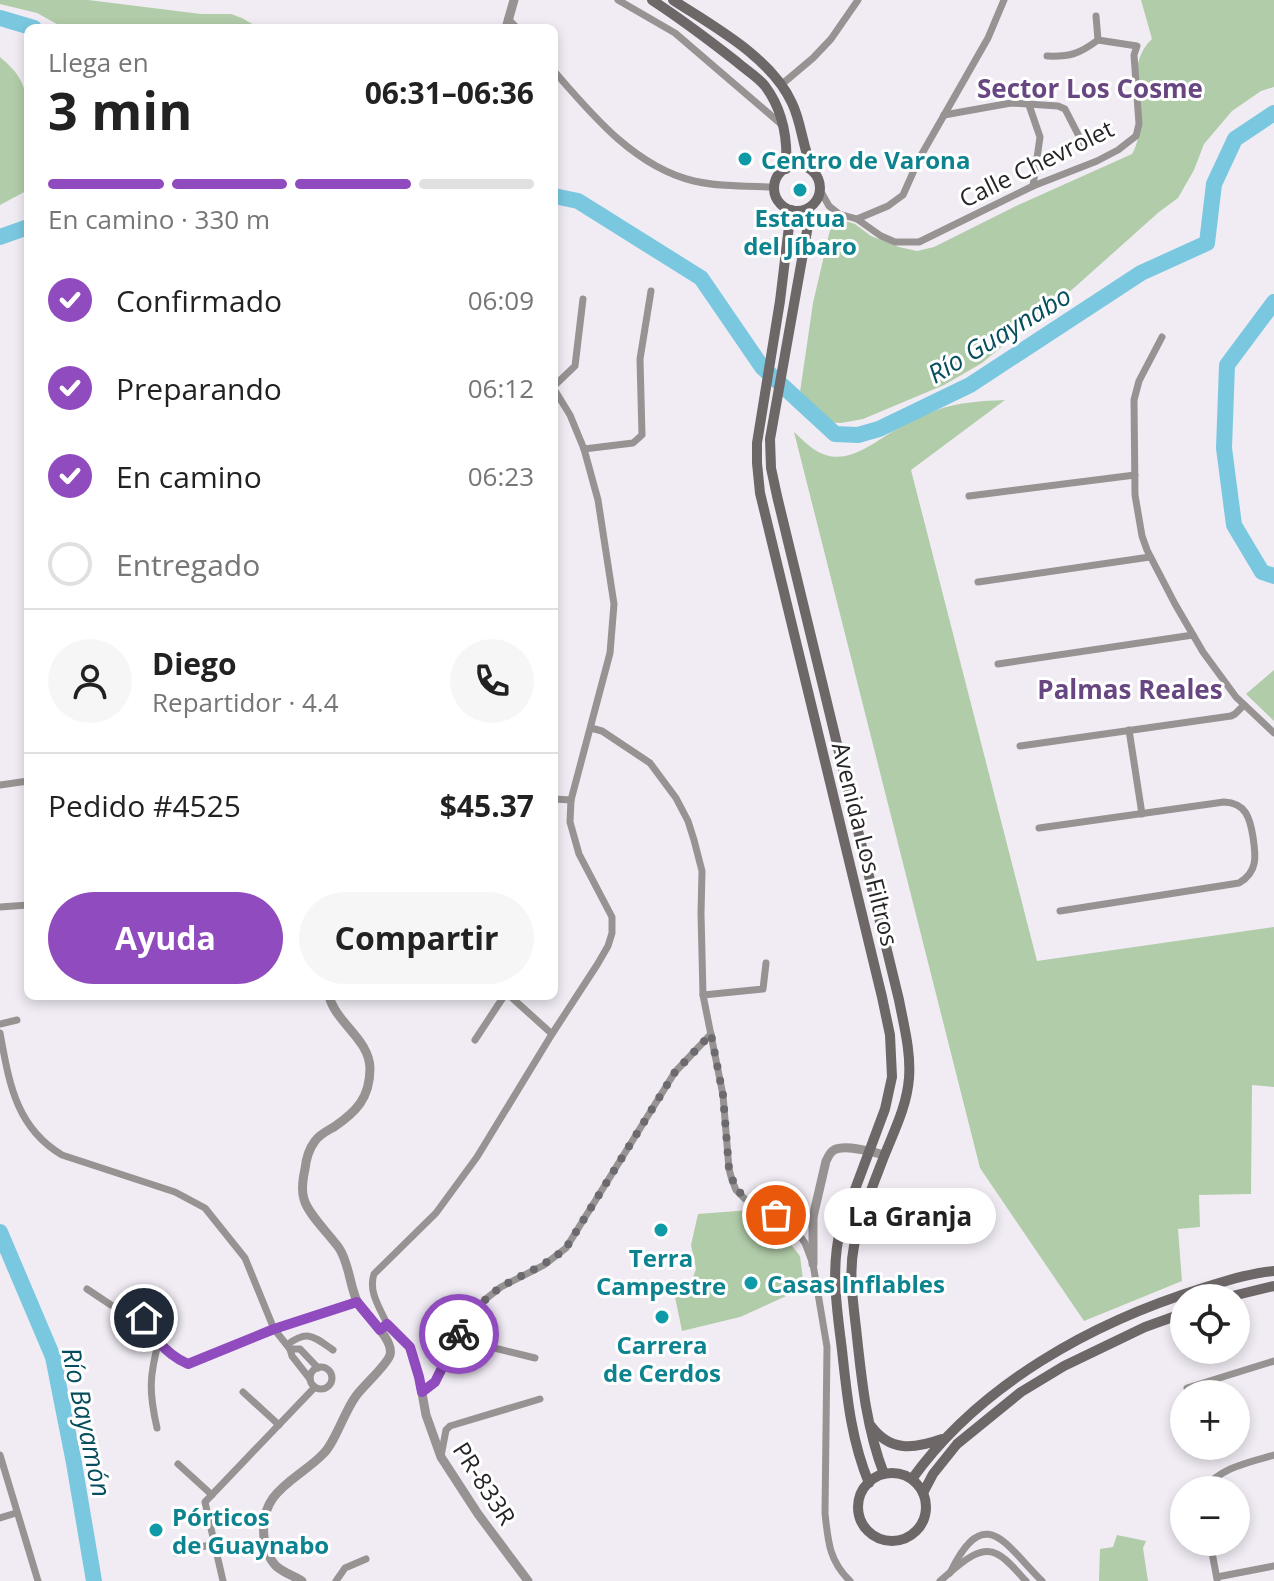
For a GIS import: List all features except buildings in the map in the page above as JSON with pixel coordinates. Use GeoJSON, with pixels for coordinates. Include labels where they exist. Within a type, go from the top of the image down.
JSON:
{"type":"FeatureCollection","features":[{"type":"Feature","properties":{"kind":"main road"},"geometry":{"type":"LineString","coordinates":[[652,0],[764,85],[783,126],[786,169]]}},
{"type":"Feature","properties":{"kind":"main road"},"geometry":{"type":"LineString","coordinates":[[673,0],[763,63],[795,108],[808,161],[815,173],[819,181],[820,190],[809,208],[796,211],[780,203],[774,187],[777,178],[786,169],[799,165],[815,173]]}},
{"type":"Feature","properties":{"kind":"main road","name":"Avenida Los Filtros"},"geometry":{"type":"LineString","coordinates":[[809,208],[773,420],[771,468],[907,1039],[909,1080],[902,1112],[858,1231],[851,1271],[868,1420],[884,1474]]}},
{"type":"Feature","properties":{"kind":"main road","name":"Avenida Los Filtros"},"geometry":{"type":"LineString","coordinates":[[791,210],[757,443],[757,463],[760,493],[890,1035],[892,1077],[885,1109],[841,1227],[834,1276],[851,1426],[869,1483]]}},
{"type":"Feature","properties":{"kind":"main road"},"geometry":{"type":"LineString","coordinates":[[868,1420],[880,1437],[900,1446],[929,1444],[943,1439],[982,1404],[1033,1366],[1094,1332],[1176,1297],[1232,1279],[1274,1271]]}},
{"type":"Feature","properties":{"kind":"main road"},"geometry":{"type":"LineString","coordinates":[[1250,1292],[1272,1287]]}},
{"type":"Feature","properties":{"kind":"main road"},"geometry":{"type":"LineString","coordinates":[[923,1493],[933,1474],[957,1444],[1021,1392],[1064,1366],[1170,1318]]}},
{"type":"Feature","properties":{"kind":"main road"},"geometry":{"type":"LineString","coordinates":[[912,1479],[950,1433]]}},
{"type":"Feature","properties":{"kind":"main road"},"geometry":{"type":"LineString","coordinates":[[897,1473],[912,1479],[923,1493],[926,1511],[922,1523],[913,1534],[901,1539],[888,1540],[876,1536],[865,1528],[859,1516],[863,1490],[884,1474],[897,1473]]}},
{"type":"Feature","properties":{"kind":"street"},"geometry":{"type":"LineString","coordinates":[[507,23],[514,0]]}},
{"type":"Feature","properties":{"kind":"street"},"geometry":{"type":"LineString","coordinates":[[618,0],[675,33],[783,126]]}},
{"type":"Feature","properties":{"kind":"street"},"geometry":{"type":"LineString","coordinates":[[781,85],[831,39],[858,0]]}},
{"type":"Feature","properties":{"kind":"street"},"geometry":{"type":"LineString","coordinates":[[857,219],[888,206],[903,195],[919,159],[988,38],[1004,0]]}},
{"type":"Feature","properties":{"kind":"street"},"geometry":{"type":"LineString","coordinates":[[1047,56],[1066,57],[1079,53],[1098,40],[1096,16]]}},
{"type":"Feature","properties":{"kind":"street","name":"Calle Chevrolet"},"geometry":{"type":"LineString","coordinates":[[820,190],[829,206],[839,214],[857,219],[895,242],[919,242],[1033,186],[1118,150],[1136,136],[1139,124],[1134,55],[1137,46],[1098,40]]}},
{"type":"Feature","properties":{"kind":"street"},"geometry":{"type":"LineString","coordinates":[[558,76],[589,112],[625,144],[656,165],[677,175],[713,184],[774,187]]}},
{"type":"Feature","properties":{"kind":"street"},"geometry":{"type":"LineString","coordinates":[[944,115],[1011,103],[1058,106],[1065,109],[1084,146]]}},
{"type":"Feature","properties":{"kind":"street"},"geometry":{"type":"LineString","coordinates":[[1029,105],[1040,137],[1033,186]]}},
{"type":"Feature","properties":{"kind":"street"},"geometry":{"type":"LineString","coordinates":[[584,449],[633,443],[642,435],[640,359],[651,291]]}},
{"type":"Feature","properties":{"kind":"street"},"geometry":{"type":"LineString","coordinates":[[558,383],[575,366],[583,299]]}},
{"type":"Feature","properties":{"kind":"street"},"geometry":{"type":"LineString","coordinates":[[1162,337],[1139,381],[1134,400],[1137,515],[1142,536],[1150,557],[1218,675],[1274,733]]}},
{"type":"Feature","properties":{"kind":"street"},"geometry":{"type":"LineString","coordinates":[[302,1581],[274,1564],[270,1557],[263,1533],[267,1512],[280,1491],[325,1453],[364,1384],[390,1357],[391,1350],[372,1290],[374,1274],[436,1213],[477,1157],[597,965],[612,933],[612,917],[585,867],[570,822],[571,800],[610,653],[614,604],[598,500],[584,449],[558,394]]}},
{"type":"Feature","properties":{"kind":"street"},"geometry":{"type":"LineString","coordinates":[[969,496],[1135,475]]}},
{"type":"Feature","properties":{"kind":"street"},"geometry":{"type":"LineString","coordinates":[[978,582],[1150,557]]}},
{"type":"Feature","properties":{"kind":"street"},"geometry":{"type":"LineString","coordinates":[[998,664],[1193,635]]}},
{"type":"Feature","properties":{"kind":"street"},"geometry":{"type":"LineString","coordinates":[[1020,746],[1231,716],[1244,705]]}},
{"type":"Feature","properties":{"kind":"street"},"geometry":{"type":"LineString","coordinates":[[591,728],[602,731],[650,763],[676,798],[688,821],[702,871],[703,995],[723,1095],[732,1180],[745,1199],[784,1220],[800,1236],[813,1264]]}},
{"type":"Feature","properties":{"kind":"street"},"geometry":{"type":"LineString","coordinates":[[1129,730],[1142,814]]}},
{"type":"Feature","properties":{"kind":"street"},"geometry":{"type":"LineString","coordinates":[[0,785],[24,782]]}},
{"type":"Feature","properties":{"kind":"street"},"geometry":{"type":"LineString","coordinates":[[558,799],[571,800]]}},
{"type":"Feature","properties":{"kind":"street"},"geometry":{"type":"LineString","coordinates":[[1039,828],[1224,802],[1235,803],[1251,822],[1256,858],[1254,868],[1244,881],[1060,911]]}},
{"type":"Feature","properties":{"kind":"street"},"geometry":{"type":"LineString","coordinates":[[0,907],[24,905]]}},
{"type":"Feature","properties":{"kind":"street"},"geometry":{"type":"LineString","coordinates":[[703,995],[763,989],[766,963]]}},
{"type":"Feature","properties":{"kind":"street"},"geometry":{"type":"LineString","coordinates":[[87,1289],[111,1305],[144,1318],[170,1353],[188,1364],[274,1329],[357,1302],[341,1251],[303,1198],[307,1158],[313,1142],[359,1107],[370,1072],[364,1048],[336,1013],[331,1000]]}},
{"type":"Feature","properties":{"kind":"street"},"geometry":{"type":"LineString","coordinates":[[475,1040],[501,1000]]}},
{"type":"Feature","properties":{"kind":"street"},"geometry":{"type":"LineString","coordinates":[[514,1000],[552,1034]]}},
{"type":"Feature","properties":{"kind":"street"},"geometry":{"type":"LineString","coordinates":[[0,1024],[17,1020]]}},
{"type":"Feature","properties":{"kind":"street"},"geometry":{"type":"LineString","coordinates":[[0,1033],[10,1087],[38,1135],[62,1155],[175,1192],[205,1208],[245,1258],[274,1329],[289,1347],[292,1356],[312,1383],[319,1389],[326,1388],[332,1380],[329,1370],[318,1368],[300,1349],[289,1347]]}},
{"type":"Feature","properties":{"kind":"street"},"geometry":{"type":"LineString","coordinates":[[422,1392],[435,1382],[462,1329],[487,1298],[501,1287],[544,1265],[566,1248],[675,1072],[711,1034]]}},
{"type":"Feature","properties":{"kind":"street"},"geometry":{"type":"LineString","coordinates":[[850,1581],[832,1557],[825,1513],[827,1347],[813,1264],[813,1217],[821,1179],[832,1151],[843,1148],[884,1155]]}},
{"type":"Feature","properties":{"kind":"street"},"geometry":{"type":"LineString","coordinates":[[784,1220],[799,1221],[813,1217]]}},
{"type":"Feature","properties":{"kind":"street","name":"PR-833R"},"geometry":{"type":"LineString","coordinates":[[357,1302],[410,1347],[426,1415],[441,1457],[478,1514],[528,1581]]}},
{"type":"Feature","properties":{"kind":"street"},"geometry":{"type":"LineString","coordinates":[[462,1329],[470,1342],[535,1358]]}},
{"type":"Feature","properties":{"kind":"street"},"geometry":{"type":"LineString","coordinates":[[289,1347],[298,1336],[313,1336],[333,1350]]}},
{"type":"Feature","properties":{"kind":"street"},"geometry":{"type":"LineString","coordinates":[[157,1428],[150,1378],[159,1341]]}},
{"type":"Feature","properties":{"kind":"street"},"geometry":{"type":"LineString","coordinates":[[1213,1380],[1274,1361]]}},
{"type":"Feature","properties":{"kind":"street"},"geometry":{"type":"LineString","coordinates":[[223,1581],[205,1502],[279,1425],[312,1383],[312,1372],[318,1368]]}},
{"type":"Feature","properties":{"kind":"street"},"geometry":{"type":"LineString","coordinates":[[243,1392],[279,1425]]}},
{"type":"Feature","properties":{"kind":"street"},"geometry":{"type":"LineString","coordinates":[[441,1457],[446,1430],[450,1426],[540,1399]]}},
{"type":"Feature","properties":{"kind":"street"},"geometry":{"type":"LineString","coordinates":[[0,1455],[38,1581]]}},
{"type":"Feature","properties":{"kind":"street"},"geometry":{"type":"LineString","coordinates":[[1218,1476],[1274,1455]]}},
{"type":"Feature","properties":{"kind":"street"},"geometry":{"type":"LineString","coordinates":[[178,1464],[212,1495]]}},
{"type":"Feature","properties":{"kind":"street"},"geometry":{"type":"LineString","coordinates":[[0,1518],[16,1513]]}},
{"type":"Feature","properties":{"kind":"street"},"geometry":{"type":"LineString","coordinates":[[950,1573],[961,1552],[972,1540],[984,1535],[998,1536],[1042,1581]]}},
{"type":"Feature","properties":{"kind":"street"},"geometry":{"type":"LineString","coordinates":[[176,1553],[214,1544]]}},
{"type":"Feature","properties":{"kind":"street"},"geometry":{"type":"LineString","coordinates":[[940,1581],[963,1561],[989,1551],[999,1554],[1026,1581]]}},
{"type":"Feature","properties":{"kind":"street"},"geometry":{"type":"LineString","coordinates":[[1213,1556],[1217,1579],[1274,1566]]}},
{"type":"Feature","properties":{"kind":"street"},"geometry":{"type":"LineString","coordinates":[[336,1581],[345,1568],[366,1559]]}},
{"type":"Feature","properties":{"kind":"green space"},"geometry":{"type":"Polygon","coordinates":[[[0,0],[88,0],[201,14],[231,14],[252,24],[57,24],[37,13],[0,4],[0,0]]]}},
{"type":"Feature","properties":{"kind":"green space"},"geometry":{"type":"Polygon","coordinates":[[[1141,0],[1274,0],[1274,87],[1261,91],[1232,111],[1204,144],[1178,198],[982,363],[944,385],[863,419],[841,423],[823,422],[817,418],[799,399],[813,303],[833,217],[855,224],[871,236],[917,251],[934,247],[1132,154],[1138,140],[1138,65],[1152,39],[1141,0]]]}},
{"type":"Feature","properties":{"kind":"green space"},"geometry":{"type":"Polygon","coordinates":[[[0,57],[14,71],[24,89],[24,192],[0,205],[0,57]]]}},
{"type":"Feature","properties":{"kind":"green space"},"geometry":{"type":"Polygon","coordinates":[[[1005,400],[911,470],[1037,961],[1274,927],[1274,1087],[1252,1085],[1251,1194],[1199,1195],[1200,1227],[1178,1229],[1182,1281],[1084,1321],[980,1168],[794,432],[819,452],[833,457],[843,456],[862,450],[937,410],[979,401],[1005,400]]]}},
{"type":"Feature","properties":{"kind":"green space"},"geometry":{"type":"Polygon","coordinates":[[[1274,670],[1274,721],[1246,694],[1274,670]]]}},
{"type":"Feature","properties":{"kind":"green space"},"geometry":{"type":"Polygon","coordinates":[[[750,1210],[771,1219],[800,1256],[804,1288],[740,1317],[682,1331],[675,1297],[690,1285],[696,1269],[691,1245],[698,1214],[750,1210]]]}},
{"type":"Feature","properties":{"kind":"green space"},"geometry":{"type":"Polygon","coordinates":[[[1117,1535],[1146,1541],[1143,1548],[1148,1581],[1099,1581],[1100,1549],[1113,1547],[1117,1535]]]}},
{"type":"Feature","properties":{"kind":"waterway","name":"Río Bayamón"},"geometry":{"type":"LineString","coordinates":[[0,18],[24,25]]}},
{"type":"Feature","properties":{"kind":"waterway","name":"Río Guaynabo"},"geometry":{"type":"LineString","coordinates":[[558,197],[578,201],[701,278],[762,367],[835,434],[858,435],[879,429],[970,385],[1141,273],[1207,243],[1214,184],[1235,139],[1274,113]]}},
{"type":"Feature","properties":{"kind":"waterway","name":"Río Bayamón"},"geometry":{"type":"LineString","coordinates":[[0,237],[24,228]]}},
{"type":"Feature","properties":{"kind":"waterway","name":"Río Guaynabo"},"geometry":{"type":"LineString","coordinates":[[1274,302],[1227,365],[1224,448],[1234,525],[1262,572],[1274,576]]}},
{"type":"Feature","properties":{"kind":"waterway","name":"Río Bayamón"},"geometry":{"type":"LineString","coordinates":[[0,1232],[53,1357],[94,1581]]}},
{"type":"Feature","properties":{"kind":"way so far"},"geometry":{"type":"LineString","coordinates":[[459,1334],[487,1298],[501,1287],[544,1265],[566,1248],[675,1072],[711,1034],[723,1095],[732,1180],[745,1199],[776,1215]]}},
{"type":"Feature","properties":{"kind":"place","name":"Centro de Varona"},"geometry":{"type":"Point","coordinates":[745,159]}},
{"type":"Feature","properties":{"kind":"place","name":"Estatua del Jíbaro"},"geometry":{"type":"Point","coordinates":[800,190]}},
{"type":"Feature","properties":{"kind":"place","name":"La Granja"},"geometry":{"type":"Point","coordinates":[776,1215]}},
{"type":"Feature","properties":{"kind":"place","name":"Terra Campestre"},"geometry":{"type":"Point","coordinates":[661,1230]}},
{"type":"Feature","properties":{"kind":"place","name":"Casas Inflables"},"geometry":{"type":"Point","coordinates":[751,1283]}},
{"type":"Feature","properties":{"kind":"place","name":"Carrera de Cerdos"},"geometry":{"type":"Point","coordinates":[662,1317]}},
{"type":"Feature","properties":{"kind":"place","name":"Pórticos de Guaynabo"},"geometry":{"type":"Point","coordinates":[156,1530]}},
{"type":"Feature","properties":{"kind":"district","name":"Sector Los Cosme"},"geometry":{"type":"Point","coordinates":[1090,88]}},
{"type":"Feature","properties":{"kind":"district","name":"Palmas Reales"},"geometry":{"type":"Point","coordinates":[1130,689]}},
{"type":"Feature","properties":{"kind":"route"},"geometry":{"type":"LineString","coordinates":[[144,1318],[170,1353],[188,1364],[274,1329],[357,1302],[380,1330],[387,1324],[410,1347],[422,1392],[435,1382],[459,1334]]}}]}
